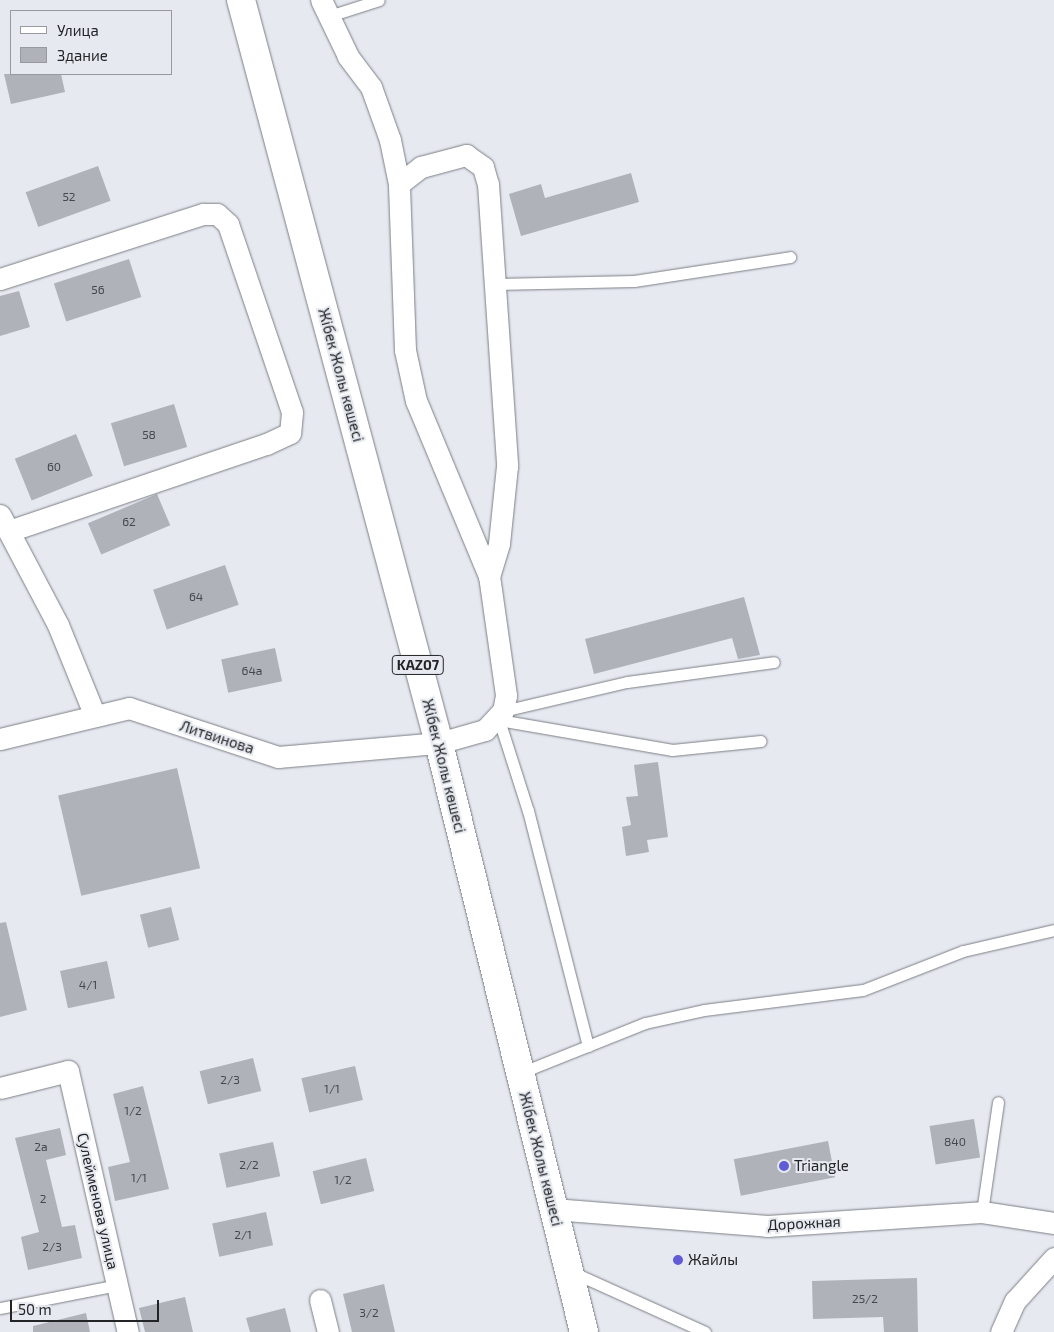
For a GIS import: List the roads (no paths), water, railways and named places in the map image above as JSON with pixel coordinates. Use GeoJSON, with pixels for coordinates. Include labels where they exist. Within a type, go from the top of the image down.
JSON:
{"type":"FeatureCollection","features":[{"type":"Feature","properties":{"kind":"highway","name":"Жібек Жолы көшесі"},"geometry":{"type":"LineString","coordinates":[[242,0],[439,743],[584,1332]]}},
{"type":"Feature","properties":{"kind":"street"},"geometry":{"type":"LineString","coordinates":[[325,8],[348,56],[371,87],[390,140],[399,184],[405,350],[416,401],[489,576],[506,695],[501,716]]}},
{"type":"Feature","properties":{"kind":"street"},"geometry":{"type":"LineString","coordinates":[[399,184],[421,167],[444,159],[466,155],[479,163],[488,184],[507,466],[499,544],[489,576]]}},
{"type":"Feature","properties":{"kind":"street"},"geometry":{"type":"LineString","coordinates":[[0,279],[203,214],[216,214],[228,224],[292,412],[290,433],[266,444],[4,523],[58,625],[95,716]]}},
{"type":"Feature","properties":{"kind":"street","name":"Литвинова"},"geometry":{"type":"LineString","coordinates":[[0,739],[129,708],[278,757],[439,743],[485,730],[501,716]]}},
{"type":"Feature","properties":{"kind":"street","name":"Сулейменова улица"},"geometry":{"type":"LineString","coordinates":[[0,1088],[68,1071],[128,1332]]}},
{"type":"Feature","properties":{"kind":"street","name":"Дорожная"},"geometry":{"type":"LineString","coordinates":[[553,1209],[767,1226],[982,1212],[1054,1223]]}},
{"type":"Feature","properties":{"kind":"street"},"geometry":{"type":"LineString","coordinates":[[1000,1332],[1014,1301],[1054,1258]]}},
{"type":"Feature","properties":{"kind":"street"},"geometry":{"type":"LineString","coordinates":[[320,1300],[328,1332]]}},
{"type":"Feature","properties":{"kind":"lane"},"geometry":{"type":"LineString","coordinates":[[325,8],[379,0]]}},
{"type":"Feature","properties":{"kind":"lane"},"geometry":{"type":"LineString","coordinates":[[496,284],[634,281],[790,257]]}},
{"type":"Feature","properties":{"kind":"lane"},"geometry":{"type":"LineString","coordinates":[[501,716],[627,682],[774,662]]}},
{"type":"Feature","properties":{"kind":"lane"},"geometry":{"type":"LineString","coordinates":[[501,716],[672,750],[761,741]]}},
{"type":"Feature","properties":{"kind":"lane"},"geometry":{"type":"LineString","coordinates":[[501,716],[528,811],[588,1046]]}},
{"type":"Feature","properties":{"kind":"lane"},"geometry":{"type":"LineString","coordinates":[[520,1072],[644,1023],[704,1010],[863,990],[963,951],[1054,930]]}},
{"type":"Feature","properties":{"kind":"lane"},"geometry":{"type":"LineString","coordinates":[[982,1212],[998,1102]]}},
{"type":"Feature","properties":{"kind":"lane"},"geometry":{"type":"LineString","coordinates":[[568,1270],[705,1332]]}},
{"type":"Feature","properties":{"kind":"lane"},"geometry":{"type":"LineString","coordinates":[[0,1308],[117,1285]]}},
{"type":"Feature","properties":{"kind":"place","name":"Triangle"},"geometry":{"type":"Point","coordinates":[784,1166]}},
{"type":"Feature","properties":{"kind":"place","name":"Жайлы"},"geometry":{"type":"Point","coordinates":[678,1260]}}]}
